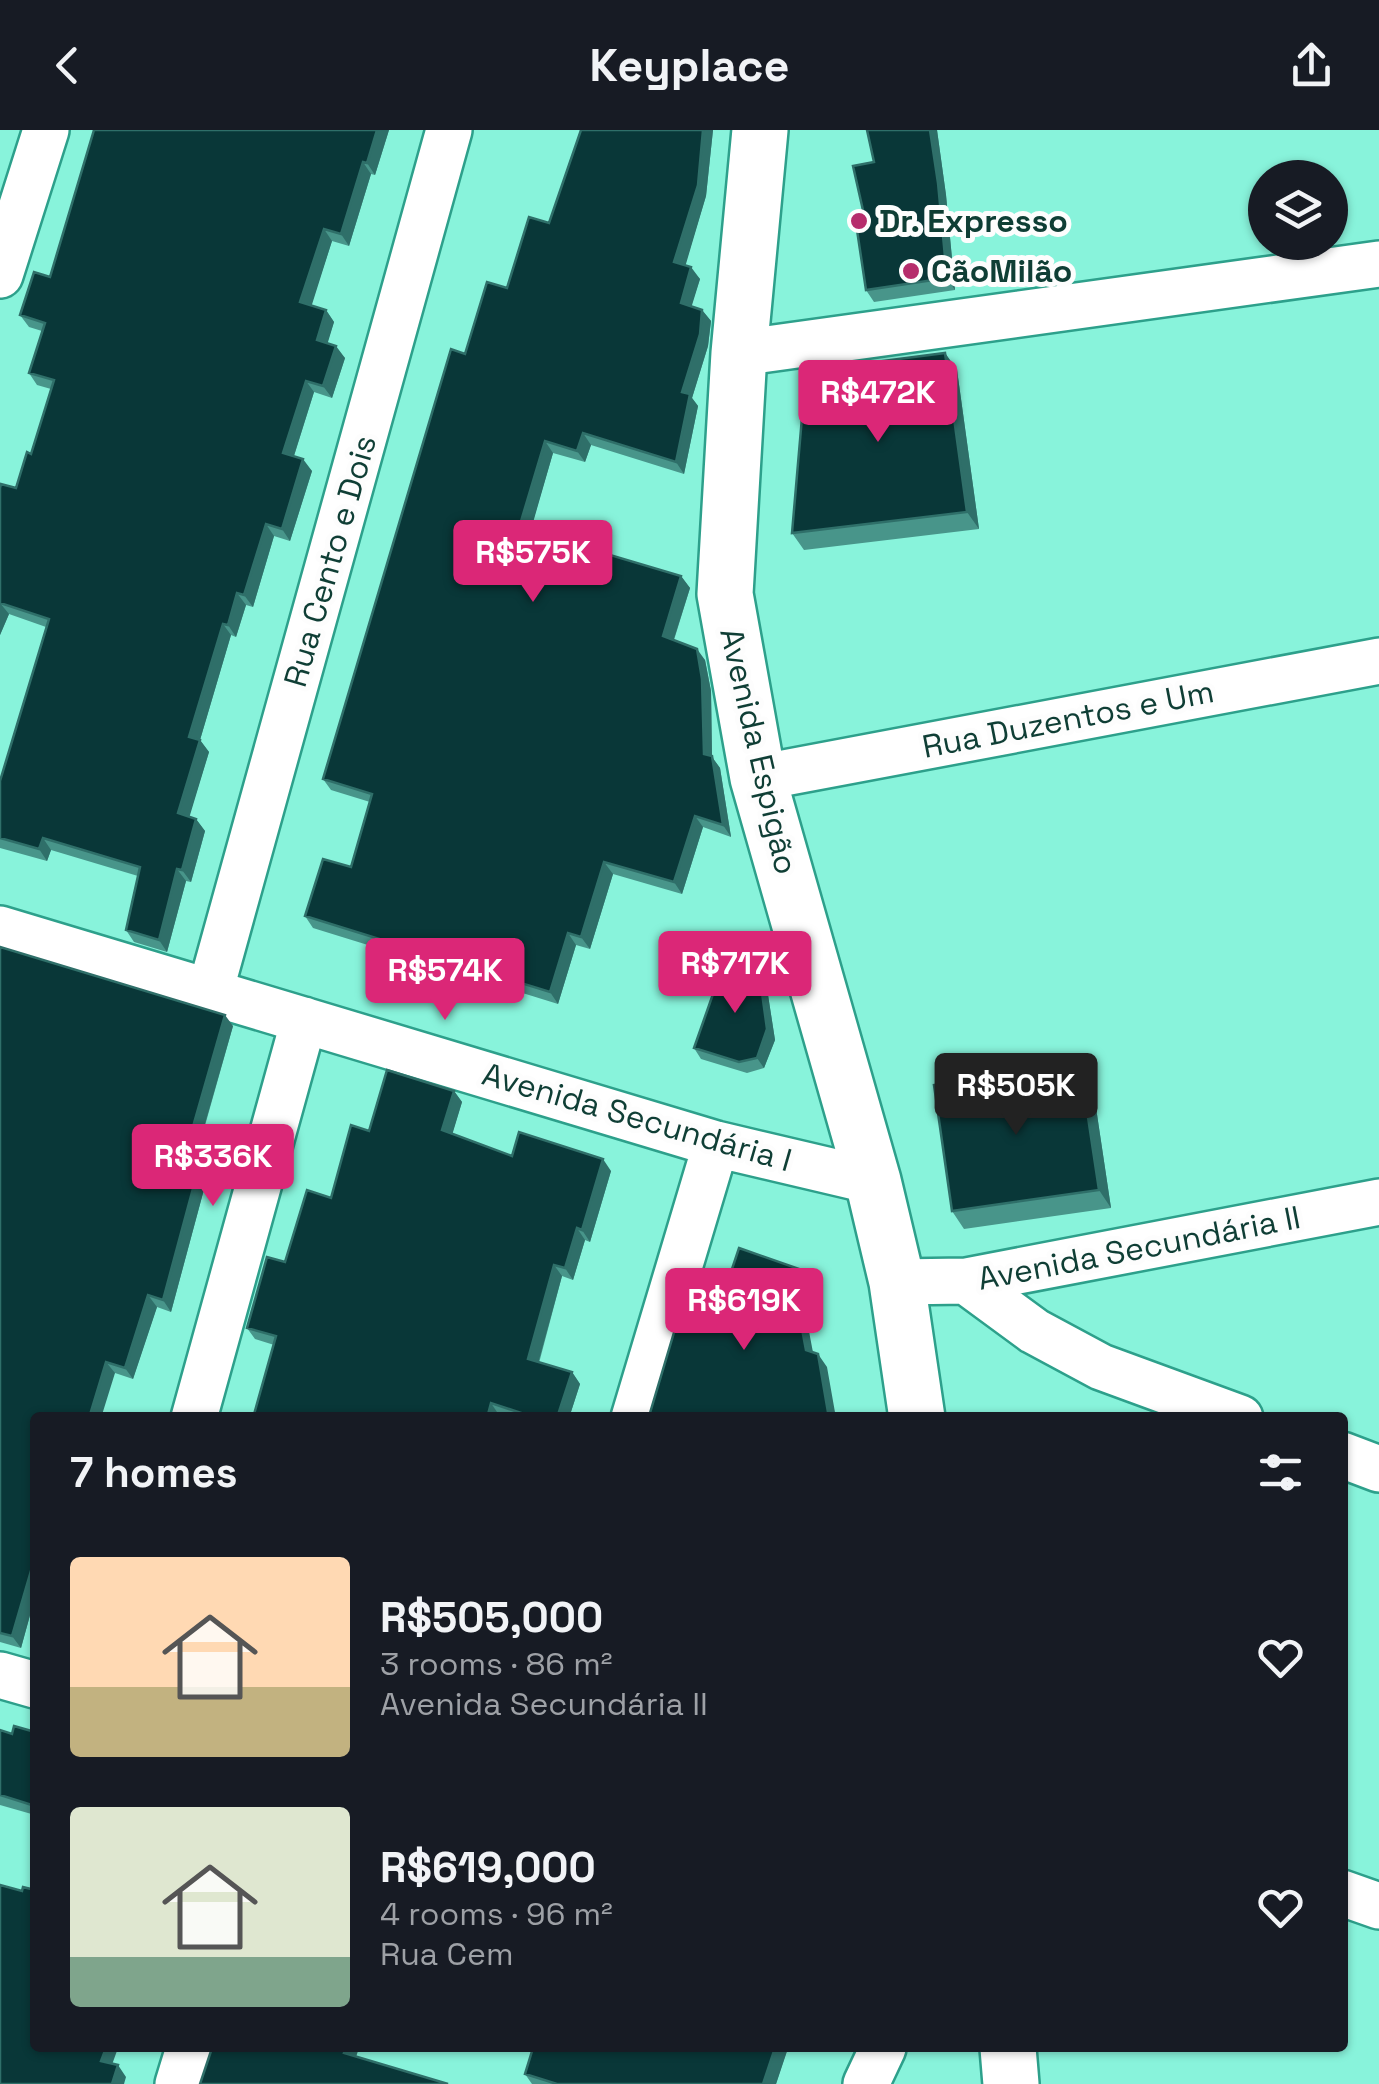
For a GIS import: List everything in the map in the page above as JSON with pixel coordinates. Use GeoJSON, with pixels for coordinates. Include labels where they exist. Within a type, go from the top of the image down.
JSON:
{"type":"FeatureCollection","features":[{"type":"Feature","properties":{"kind":"street"},"geometry":{"type":"LineString","coordinates":[[0,274],[46,130]]}},
{"type":"Feature","properties":{"kind":"street","name":"Rua Cento e Dois"},"geometry":{"type":"LineString","coordinates":[[210,992],[449,130]]}},
{"type":"Feature","properties":{"kind":"street","name":"Avenida Espigão"},"geometry":{"type":"LineString","coordinates":[[760,130],[739,354],[725,594],[758,778],[873,1181],[897,1282],[916,1412]]}},
{"type":"Feature","properties":{"kind":"street"},"geometry":{"type":"LineString","coordinates":[[739,354],[1379,264]]}},
{"type":"Feature","properties":{"kind":"street","name":"Rua Duzentos e Um"},"geometry":{"type":"LineString","coordinates":[[758,778],[1379,661]]}},
{"type":"Feature","properties":{"kind":"street","name":"Avenida Secundária I"},"geometry":{"type":"LineString","coordinates":[[0,929],[716,1144],[873,1181]]}},
{"type":"Feature","properties":{"kind":"street"},"geometry":{"type":"LineString","coordinates":[[196,1412],[304,1020]]}},
{"type":"Feature","properties":{"kind":"street"},"geometry":{"type":"LineString","coordinates":[[636,1412],[716,1144]]}},
{"type":"Feature","properties":{"kind":"street","name":"Avenida Secundária II"},"geometry":{"type":"LineString","coordinates":[[897,1282],[966,1281],[1379,1202]]}},
{"type":"Feature","properties":{"kind":"street"},"geometry":{"type":"LineString","coordinates":[[966,1281],[1034,1331],[1102,1366],[1224,1412]]}},
{"type":"Feature","properties":{"kind":"street"},"geometry":{"type":"LineString","coordinates":[[1348,1458],[1379,1469]]}},
{"type":"Feature","properties":{"kind":"street"},"geometry":{"type":"LineString","coordinates":[[0,1675],[30,1684]]}},
{"type":"Feature","properties":{"kind":"street"},"geometry":{"type":"LineString","coordinates":[[1348,1894],[1379,1906]]}},
{"type":"Feature","properties":{"kind":"street"},"geometry":{"type":"LineString","coordinates":[[178,2084],[188,2052]]}},
{"type":"Feature","properties":{"kind":"street"},"geometry":{"type":"LineString","coordinates":[[866,2084],[881,2052]]}},
{"type":"Feature","properties":{"kind":"street"},"geometry":{"type":"LineString","coordinates":[[1008,2052],[1011,2084]]}},
{"type":"Feature","properties":{"kind":"building"},"geometry":{"type":"Polygon","coordinates":[[[94,130],[377,130],[341,234],[324,229],[300,302],[326,310],[317,340],[336,346],[323,386],[306,381],[283,453],[303,459],[282,529],[266,524],[244,595],[237,593],[228,625],[223,624],[189,737],[200,740],[178,813],[196,819],[182,870],[177,869],[159,940],[126,930],[140,867],[43,838],[39,849],[0,838],[0,781],[49,619],[0,603],[0,488],[1,484],[16,488],[54,380],[29,373],[45,323],[20,315],[34,272],[50,277],[94,130]]]}},
{"type":"Feature","properties":{"kind":"building"},"geometry":{"type":"Polygon","coordinates":[[[581,130],[703,130],[698,185],[674,262],[691,267],[681,303],[702,310],[700,334],[682,392],[690,394],[676,462],[583,433],[577,451],[545,441],[519,528],[681,576],[663,636],[697,649],[704,754],[712,756],[723,825],[695,816],[674,882],[604,862],[581,937],[568,933],[550,992],[305,916],[323,859],[351,867],[372,794],[323,779],[451,349],[465,354],[487,282],[507,288],[529,217],[549,223],[581,130]]]}},
{"type":"Feature","properties":{"kind":"building"},"geometry":{"type":"Polygon","coordinates":[[[867,130],[930,130],[947,278],[866,290],[857,230],[867,228],[853,166],[874,162],[867,130]]]}},
{"type":"Feature","properties":{"kind":"building"},"geometry":{"type":"Polygon","coordinates":[[[945,353],[967,512],[792,533],[806,371],[945,353]]]}},
{"type":"Feature","properties":{"kind":"building"},"geometry":{"type":"Polygon","coordinates":[[[0,947],[225,1015],[186,1151],[202,1155],[163,1300],[148,1295],[125,1368],[106,1362],[91,1412],[30,1412],[30,1574],[12,1636],[0,1633],[0,947]]]}},
{"type":"Feature","properties":{"kind":"building"},"geometry":{"type":"Polygon","coordinates":[[[725,960],[759,971],[767,1029],[757,1058],[739,1062],[694,1048],[725,960]]]}},
{"type":"Feature","properties":{"kind":"building"},"geometry":{"type":"Polygon","coordinates":[[[1080,1064],[1099,1190],[952,1211],[934,1085],[1080,1064]]]}},
{"type":"Feature","properties":{"kind":"building"},"geometry":{"type":"Polygon","coordinates":[[[387,1070],[454,1091],[442,1130],[512,1156],[519,1132],[603,1159],[582,1230],[577,1228],[565,1268],[554,1265],[528,1359],[572,1372],[559,1412],[518,1412],[491,1403],[489,1412],[255,1412],[276,1336],[247,1328],[267,1257],[285,1262],[307,1190],[331,1198],[351,1125],[369,1131],[387,1070]]]}},
{"type":"Feature","properties":{"kind":"building"},"geometry":{"type":"Polygon","coordinates":[[[739,1248],[802,1270],[795,1292],[806,1350],[818,1354],[828,1412],[650,1412],[681,1309],[715,1320],[739,1248]]]}},
{"type":"Feature","properties":{"kind":"building"},"geometry":{"type":"Polygon","coordinates":[[[14,1726],[30,1731],[30,1804],[0,1795],[0,1730],[12,1734],[14,1726]]]}},
{"type":"Feature","properties":{"kind":"building"},"geometry":{"type":"Polygon","coordinates":[[[0,1885],[22,1891],[23,1887],[30,1889],[30,2052],[104,2052],[101,2061],[118,2065],[112,2084],[0,2084],[0,1885]]]}},
{"type":"Feature","properties":{"kind":"building"},"geometry":{"type":"Polygon","coordinates":[[[211,2052],[344,2052],[448,2084],[200,2084],[211,2052]]]}},
{"type":"Feature","properties":{"kind":"building"},"geometry":{"type":"Polygon","coordinates":[[[532,2052],[774,2052],[763,2084],[557,2084],[525,2074],[532,2052]]]}},
{"type":"Feature","properties":{"kind":"place","name":"Dr. Expresso"},"geometry":{"type":"Point","coordinates":[859,221]}},
{"type":"Feature","properties":{"kind":"place","name":"CãoMilão"},"geometry":{"type":"Point","coordinates":[911,271]}}]}
